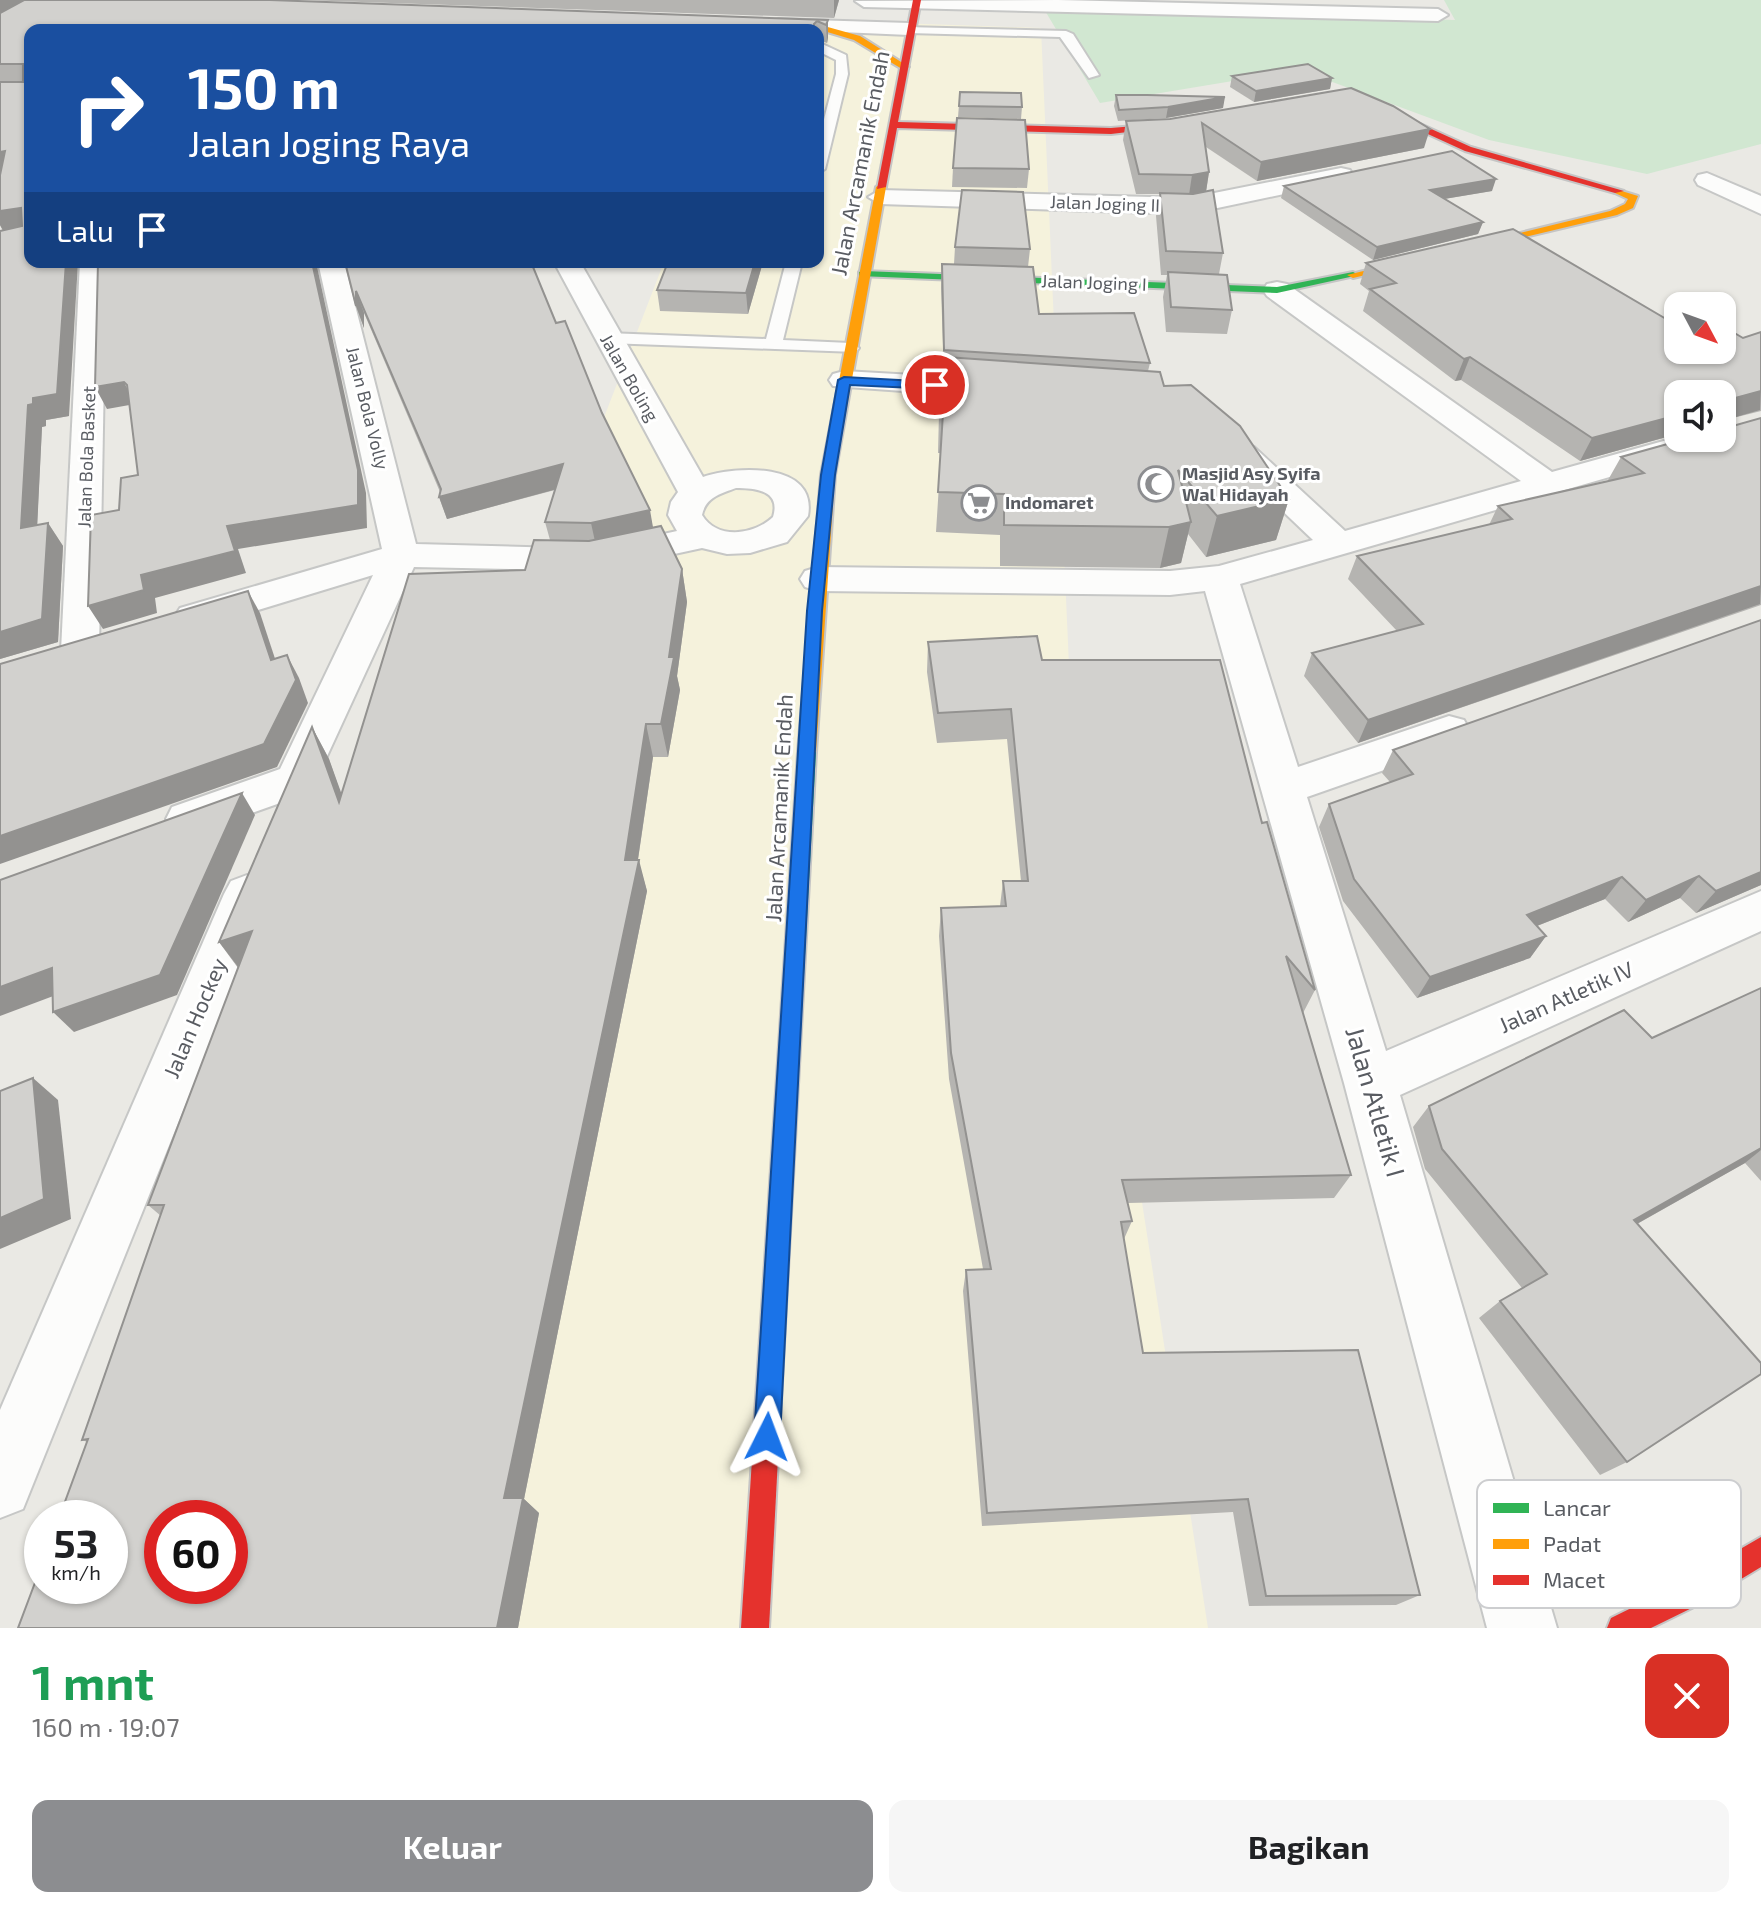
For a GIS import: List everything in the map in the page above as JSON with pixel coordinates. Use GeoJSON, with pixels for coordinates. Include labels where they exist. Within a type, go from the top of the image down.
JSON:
{"type":"FeatureCollection","features":[{"type":"Feature","properties":{"kind":"main road","name":"Jalan Arcamanik Endah"},"geometry":{"type":"LineString","coordinates":[[755,1628],[819,564],[828,475],[844,380],[905,67],[909,29],[917,1]]}},
{"type":"Feature","properties":{"kind":"main road"},"geometry":{"type":"LineString","coordinates":[[824,34],[857,38],[905,67]]}},
{"type":"Feature","properties":{"kind":"main road"},"geometry":{"type":"LineString","coordinates":[[1354,98],[1468,149]]}},
{"type":"Feature","properties":{"kind":"main road"},"geometry":{"type":"LineString","coordinates":[[893,125],[1111,131],[1196,122]]}},
{"type":"Feature","properties":{"kind":"main road","name":"Jalan Joging I"},"geometry":{"type":"LineString","coordinates":[[863,274],[1277,290],[1406,264],[1613,213],[1629,206],[1634,198],[1612,188],[1468,149]]}},
{"type":"Feature","properties":{"kind":"main road"},"geometry":{"type":"LineString","coordinates":[[1741,1563],[1761,1551]]}},
{"type":"Feature","properties":{"kind":"main road"},"geometry":{"type":"LineString","coordinates":[[1621,1628],[1662,1608]]}},
{"type":"Feature","properties":{"kind":"street"},"geometry":{"type":"LineString","coordinates":[[847,0],[1438,15]]}},
{"type":"Feature","properties":{"kind":"street"},"geometry":{"type":"LineString","coordinates":[[824,32],[909,29]]}},
{"type":"Feature","properties":{"kind":"street"},"geometry":{"type":"LineString","coordinates":[[1420,159],[1468,149]]}},
{"type":"Feature","properties":{"kind":"street","name":"Jalan Joging II"},"geometry":{"type":"LineString","coordinates":[[880,197],[1189,206],[1360,171]]}},
{"type":"Feature","properties":{"kind":"street"},"geometry":{"type":"LineString","coordinates":[[1707,180],[1761,206]]}},
{"type":"Feature","properties":{"kind":"street","name":"Jalan Bola Basket"},"geometry":{"type":"LineString","coordinates":[[40,664],[95,646],[93,268]]}},
{"type":"Feature","properties":{"kind":"street","name":"Jalan Bola Volly"},"geometry":{"type":"LineString","coordinates":[[333,268],[417,556]]}},
{"type":"Feature","properties":{"kind":"street","name":"Jalan Boling"},"geometry":{"type":"LineString","coordinates":[[570,268],[695,492]]}},
{"type":"Feature","properties":{"kind":"street"},"geometry":{"type":"LineString","coordinates":[[1277,290],[1545,483]]}},
{"type":"Feature","properties":{"kind":"street"},"geometry":{"type":"LineString","coordinates":[[844,380],[1030,391]]}},
{"type":"Feature","properties":{"kind":"street"},"geometry":{"type":"LineString","coordinates":[[1218,432],[1339,545]]}},
{"type":"Feature","properties":{"kind":"street"},"geometry":{"type":"LineString","coordinates":[[156,628],[417,556],[596,560],[701,537],[743,544],[819,564],[1170,583],[1220,578],[1664,450]]}},
{"type":"Feature","properties":{"kind":"street"},"geometry":{"type":"LineString","coordinates":[[773,483],[828,475]]}},
{"type":"Feature","properties":{"kind":"street"},"geometry":{"type":"LineString","coordinates":[[701,537],[689,528],[683,516],[685,503],[695,492],[732,478],[754,478],[773,483],[787,492],[793,504],[792,517],[773,534],[743,544]]}},
{"type":"Feature","properties":{"kind":"street","name":"Jalan Hockey"},"geometry":{"type":"LineString","coordinates":[[0,1486],[295,780],[417,556]]}},
{"type":"Feature","properties":{"kind":"street","name":"Jalan Atletik I"},"geometry":{"type":"LineString","coordinates":[[1220,578],[1286,788],[1481,1480]]}},
{"type":"Feature","properties":{"kind":"street"},"geometry":{"type":"LineString","coordinates":[[1286,788],[1479,720]]}},
{"type":"Feature","properties":{"kind":"street"},"geometry":{"type":"LineString","coordinates":[[147,833],[295,780]]}},
{"type":"Feature","properties":{"kind":"street","name":"Jalan Atletik IV"},"geometry":{"type":"LineString","coordinates":[[1370,1083],[1761,910]]}},
{"type":"Feature","properties":{"kind":"street","name":"Jalan Atletik I"},"geometry":{"type":"LineString","coordinates":[[1516,1608],[1522,1628]]}},
{"type":"Feature","properties":{"kind":"lane"},"geometry":{"type":"LineString","coordinates":[[909,29],[1062,34],[1069,37],[1093,75]]}},
{"type":"Feature","properties":{"kind":"lane"},"geometry":{"type":"LineString","coordinates":[[824,42],[842,58],[842,74],[824,145]]}},
{"type":"Feature","properties":{"kind":"lane"},"geometry":{"type":"LineString","coordinates":[[773,346],[792,268]]}},
{"type":"Feature","properties":{"kind":"lane"},"geometry":{"type":"LineString","coordinates":[[607,338],[850,348]]}},
{"type":"Feature","properties":{"kind":"shaded area"},"geometry":{"type":"Polygon","coordinates":[[[758,18],[1041,28],[1073,757],[1208,1628],[223,1628],[230,1604],[248,1604],[248,1544],[520,635],[662,268],[824,268],[824,24],[788,24],[758,18]]]}},
{"type":"Feature","properties":{"kind":"green space"},"geometry":{"type":"Polygon","coordinates":[[[1444,0],[1761,0],[1761,144],[1647,174],[1489,140],[1300,70],[1100,103],[1044,9],[1455,20],[1444,0]]]}},
{"type":"Feature","properties":{"kind":"building"},"geometry":{"type":"Polygon","coordinates":[[[24,0],[270,0],[828,20],[826,25],[817,21],[814,24],[24,24],[24,268],[66,268],[57,394],[33,398],[33,404],[28,405],[21,528],[48,523],[42,619],[0,632],[0,231],[22,226],[21,208],[0,211],[0,175],[5,151],[0,152],[0,82],[23,82],[23,64],[0,64],[0,13],[24,0]]]}},
{"type":"Feature","properties":{"kind":"building"},"geometry":{"type":"Polygon","coordinates":[[[1308,64],[1332,78],[1256,91],[1232,76],[1308,64]]]}},
{"type":"Feature","properties":{"kind":"building"},"geometry":{"type":"Polygon","coordinates":[[[1351,88],[1393,106],[1430,129],[1261,162],[1202,123],[1209,172],[1192,175],[1139,174],[1126,121],[1170,119],[1351,88]]]}},
{"type":"Feature","properties":{"kind":"building"},"geometry":{"type":"Polygon","coordinates":[[[960,92],[1021,93],[1022,107],[959,106],[960,92]]]}},
{"type":"Feature","properties":{"kind":"building"},"geometry":{"type":"Polygon","coordinates":[[[1116,95],[1225,97],[1168,107],[1119,110],[1116,95]]]}},
{"type":"Feature","properties":{"kind":"building"},"geometry":{"type":"Polygon","coordinates":[[[957,118],[1025,120],[1029,169],[953,168],[957,118]]]}},
{"type":"Feature","properties":{"kind":"building"},"geometry":{"type":"Polygon","coordinates":[[[1452,151],[1496,179],[1430,190],[1483,222],[1377,247],[1284,186],[1452,151]]]}},
{"type":"Feature","properties":{"kind":"building"},"geometry":{"type":"Polygon","coordinates":[[[962,190],[1023,192],[1030,249],[955,247],[962,190]]]}},
{"type":"Feature","properties":{"kind":"building"},"geometry":{"type":"Polygon","coordinates":[[[1213,190],[1223,253],[1166,251],[1160,193],[1193,194],[1213,190]]]}},
{"type":"Feature","properties":{"kind":"building"},"geometry":{"type":"Polygon","coordinates":[[[1513,229],[1664,318],[1664,364],[1736,364],[1736,334],[1743,338],[1761,332],[1761,391],[1736,398],[1736,380],[1664,380],[1664,419],[1592,438],[1470,357],[1464,359],[1370,289],[1396,283],[1366,263],[1513,229]]]}},
{"type":"Feature","properties":{"kind":"building"},"geometry":{"type":"Polygon","coordinates":[[[942,264],[1033,267],[1039,314],[1134,313],[1150,363],[944,350],[942,264]]]}},
{"type":"Feature","properties":{"kind":"building"},"geometry":{"type":"Polygon","coordinates":[[[98,268],[313,268],[358,470],[358,505],[227,526],[235,551],[141,575],[144,590],[88,606],[91,515],[119,510],[121,478],[138,475],[127,385],[124,382],[95,387],[98,268]]]}},
{"type":"Feature","properties":{"kind":"building"},"geometry":{"type":"Polygon","coordinates":[[[346,268],[533,268],[556,323],[565,321],[602,413],[650,510],[591,523],[545,522],[563,464],[439,497],[441,489],[356,291],[356,306],[346,268]]]}},
{"type":"Feature","properties":{"kind":"building"},"geometry":{"type":"Polygon","coordinates":[[[666,268],[753,268],[746,293],[657,290],[666,268]]]}},
{"type":"Feature","properties":{"kind":"building"},"geometry":{"type":"Polygon","coordinates":[[[1168,272],[1227,275],[1232,310],[1171,307],[1168,272]]]}},
{"type":"Feature","properties":{"kind":"building"},"geometry":{"type":"Polygon","coordinates":[[[946,357],[1160,372],[1164,386],[1191,385],[1240,426],[1289,499],[1217,516],[1178,470],[1191,522],[1169,527],[1004,525],[1004,494],[938,492],[943,413],[939,413],[946,357]]]}},
{"type":"Feature","properties":{"kind":"building"},"geometry":{"type":"Polygon","coordinates":[[[1761,418],[1761,586],[1368,720],[1312,653],[1423,624],[1357,556],[1512,519],[1498,506],[1644,473],[1621,457],[1664,445],[1664,452],[1736,452],[1736,425],[1761,418]]]}},
{"type":"Feature","properties":{"kind":"building"},"geometry":{"type":"Polygon","coordinates":[[[661,526],[682,569],[669,657],[674,657],[661,724],[646,724],[625,860],[639,860],[504,1498],[523,1498],[497,1628],[18,1628],[27,1604],[128,1604],[128,1500],[66,1500],[88,1439],[82,1440],[164,1205],[148,1205],[252,931],[219,942],[312,727],[339,802],[409,574],[525,570],[534,540],[589,541],[661,526]]]}},
{"type":"Feature","properties":{"kind":"building"},"geometry":{"type":"Polygon","coordinates":[[[248,591],[271,660],[287,655],[296,680],[264,744],[0,836],[0,664],[248,591]]]}},
{"type":"Feature","properties":{"kind":"building"},"geometry":{"type":"Polygon","coordinates":[[[1761,620],[1761,872],[1716,891],[1699,876],[1646,900],[1622,877],[1527,915],[1546,936],[1430,977],[1354,879],[1329,804],[1413,774],[1393,750],[1761,620]]]}},
{"type":"Feature","properties":{"kind":"building"},"geometry":{"type":"Polygon","coordinates":[[[1037,636],[1042,660],[1220,660],[1262,823],[1267,822],[1315,990],[1286,956],[1351,1175],[1122,1180],[1132,1221],[1121,1222],[1143,1353],[1358,1350],[1420,1595],[1266,1596],[1248,1499],[987,1513],[966,1270],[991,1269],[951,1053],[941,908],[1006,906],[1003,881],[1028,881],[1011,709],[938,713],[928,642],[1037,636]]]}},
{"type":"Feature","properties":{"kind":"building"},"geometry":{"type":"Polygon","coordinates":[[[242,793],[160,975],[53,1012],[52,968],[0,987],[0,880],[242,793]]]}},
{"type":"Feature","properties":{"kind":"building"},"geometry":{"type":"Polygon","coordinates":[[[1761,988],[1761,1148],[1634,1220],[1761,1363],[1761,1374],[1627,1462],[1500,1301],[1547,1274],[1442,1149],[1429,1106],[1624,1010],[1652,1038],[1761,988]]]}},
{"type":"Feature","properties":{"kind":"building"},"geometry":{"type":"Polygon","coordinates":[[[33,1078],[44,1199],[0,1218],[0,1091],[33,1078]]]}},
{"type":"Feature","properties":{"kind":"traffic: fast"},"geometry":{"type":"LineString","coordinates":[[863,274],[1277,290],[1353,275]]}},
{"type":"Feature","properties":{"kind":"traffic: fast"},"geometry":{"type":"LineString","coordinates":[[774,1307],[807,752]]}},
{"type":"Feature","properties":{"kind":"traffic: slow"},"geometry":{"type":"LineString","coordinates":[[824,28],[857,38],[905,67]]}},
{"type":"Feature","properties":{"kind":"traffic: slow"},"geometry":{"type":"LineString","coordinates":[[807,752],[828,475],[881,187]]}},
{"type":"Feature","properties":{"kind":"traffic: slow"},"geometry":{"type":"LineString","coordinates":[[1353,275],[1613,213],[1629,206],[1634,198],[1619,191]]}},
{"type":"Feature","properties":{"kind":"traffic: jam"},"geometry":{"type":"LineString","coordinates":[[881,187],[917,0]]}},
{"type":"Feature","properties":{"kind":"traffic: jam"},"geometry":{"type":"LineString","coordinates":[[1374,106],[1468,149],[1619,191]]}},
{"type":"Feature","properties":{"kind":"traffic: jam"},"geometry":{"type":"LineString","coordinates":[[893,125],[1111,131],[1182,125]]}},
{"type":"Feature","properties":{"kind":"traffic: jam"},"geometry":{"type":"LineString","coordinates":[[755,1628],[774,1307]]}},
{"type":"Feature","properties":{"kind":"traffic: jam"},"geometry":{"type":"LineString","coordinates":[[1741,1563],[1761,1551]]}},
{"type":"Feature","properties":{"kind":"traffic: jam"},"geometry":{"type":"LineString","coordinates":[[1621,1628],[1662,1608]]}},
{"type":"Feature","properties":{"kind":"place","name":"Masjid Asy Syifa Wal Hidayah"},"geometry":{"type":"Point","coordinates":[1156,484]}},
{"type":"Feature","properties":{"kind":"place","name":"Indomaret"},"geometry":{"type":"Point","coordinates":[979,503]}},
{"type":"Feature","properties":{"kind":"route"},"geometry":{"type":"LineString","coordinates":[[767,1437],[815,611],[828,475],[844,380],[935,385]]}}]}
